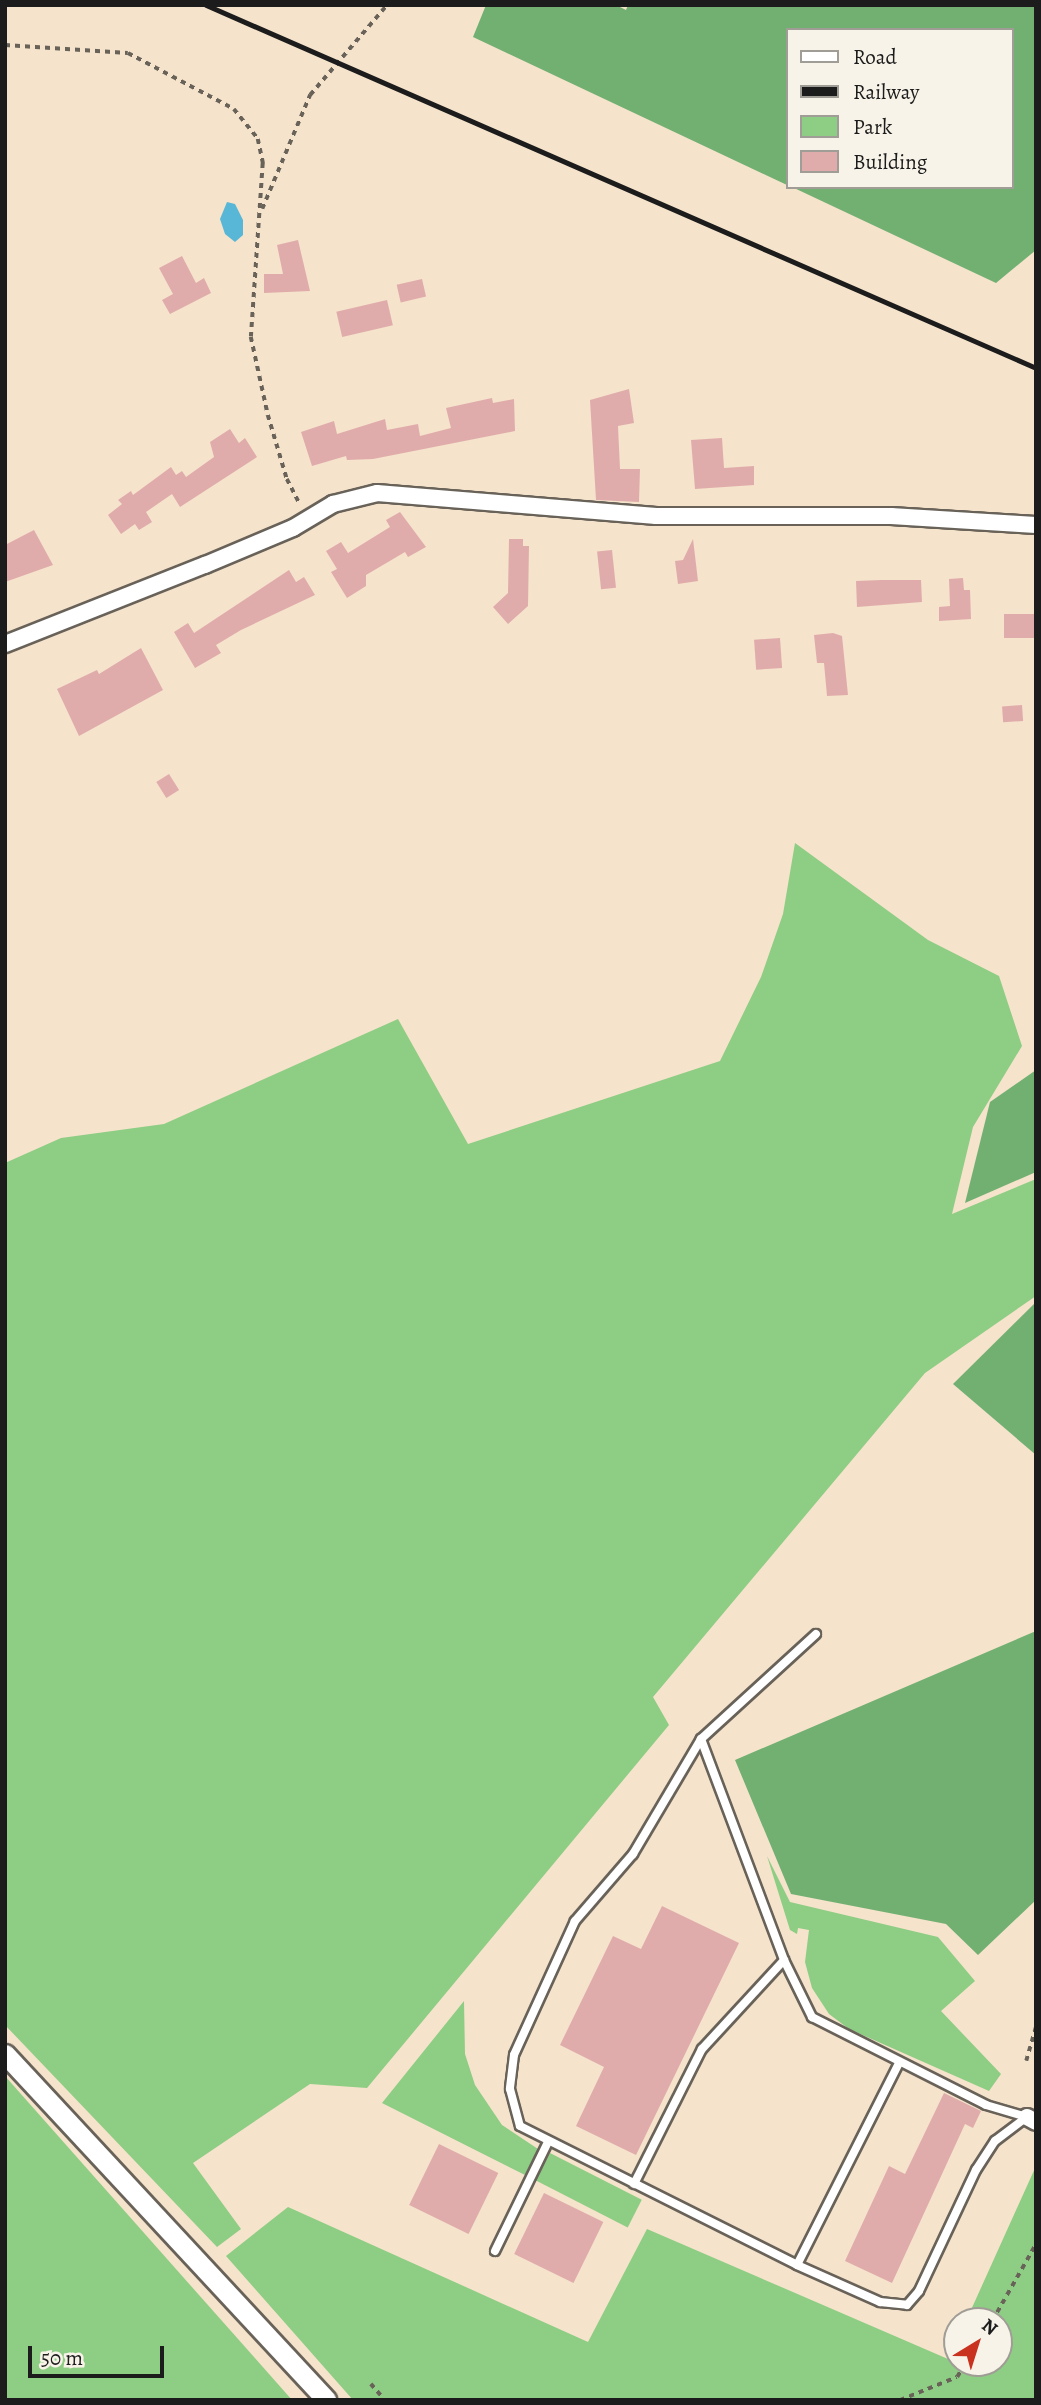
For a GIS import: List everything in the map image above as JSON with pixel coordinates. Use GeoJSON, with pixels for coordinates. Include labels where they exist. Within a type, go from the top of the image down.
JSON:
{"type":"FeatureCollection","features":[{"type":"Feature","properties":{"kind":"street"},"geometry":{"type":"LineString","coordinates":[[5,644],[205,565],[309,518],[333,504],[377,493],[656,516],[891,516],[1036,524]]}},
{"type":"Feature","properties":{"kind":"street"},"geometry":{"type":"LineString","coordinates":[[5,2054],[326,2400]]}},
{"type":"Feature","properties":{"kind":"lane"},"geometry":{"type":"LineString","coordinates":[[816,1634],[701,1739],[634,1854],[575,1920],[514,2055],[510,2089],[520,2126],[797,2265],[880,2302],[906,2305],[919,2291],[982,2160],[995,2141],[1032,2120]]}},
{"type":"Feature","properties":{"kind":"lane"},"geometry":{"type":"LineString","coordinates":[[701,1739],[784,1961],[812,2018],[986,2105],[1032,2120]]}},
{"type":"Feature","properties":{"kind":"lane"},"geometry":{"type":"LineString","coordinates":[[635,2184],[702,2049],[784,1961]]}},
{"type":"Feature","properties":{"kind":"lane"},"geometry":{"type":"LineString","coordinates":[[797,2265],[899,2063]]}},
{"type":"Feature","properties":{"kind":"lane"},"geometry":{"type":"LineString","coordinates":[[495,2251],[548,2142]]}},
{"type":"Feature","properties":{"kind":"path"},"geometry":{"type":"LineString","coordinates":[[260,213],[310,95],[387,5]]}},
{"type":"Feature","properties":{"kind":"path"},"geometry":{"type":"LineString","coordinates":[[5,45],[128,53],[234,109],[258,139],[263,163],[251,337],[287,479],[309,518]]}},
{"type":"Feature","properties":{"kind":"path"},"geometry":{"type":"LineString","coordinates":[[1026,2061],[1036,2025]]}},
{"type":"Feature","properties":{"kind":"path"},"geometry":{"type":"LineString","coordinates":[[1000,2307],[1036,2244]]}},
{"type":"Feature","properties":{"kind":"path"},"geometry":{"type":"LineString","coordinates":[[900,2400],[955,2377]]}},
{"type":"Feature","properties":{"kind":"path"},"geometry":{"type":"LineString","coordinates":[[372,2385],[385,2400]]}},
{"type":"Feature","properties":{"kind":"green space"},"geometry":{"type":"Polygon","coordinates":[[[486,5],[616,5],[626,10],[628,5],[1036,5],[1036,250],[996,283],[796,189],[1013,189],[1013,28],[786,28],[786,185],[473,37],[486,5]]]}},
{"type":"Feature","properties":{"kind":"green space"},"geometry":{"type":"Polygon","coordinates":[[[795,843],[928,940],[999,976],[1022,1046],[973,1127],[952,1214],[1036,1179],[1036,1296],[925,1373],[653,1697],[669,1725],[367,2088],[310,2084],[193,2163],[241,2229],[217,2247],[5,2025],[5,1163],[61,1138],[164,1124],[398,1019],[468,1144],[720,1061],[761,977],[783,914],[795,843]]]}},
{"type":"Feature","properties":{"kind":"green space"},"geometry":{"type":"Polygon","coordinates":[[[1036,1070],[1036,1172],[965,1203],[990,1102],[1036,1070]]]}},
{"type":"Feature","properties":{"kind":"green space"},"geometry":{"type":"Polygon","coordinates":[[[1036,1302],[1036,1455],[953,1384],[1036,1302]]]}},
{"type":"Feature","properties":{"kind":"green space"},"geometry":{"type":"Polygon","coordinates":[[[1036,1631],[1036,1900],[978,1955],[946,1924],[791,1894],[735,1760],[1036,1631]]]}},
{"type":"Feature","properties":{"kind":"green space"},"geometry":{"type":"Polygon","coordinates":[[[767,1856],[790,1902],[938,1937],[975,1981],[941,2011],[1001,2074],[989,2091],[849,2029],[829,2014],[812,1988],[805,1962],[809,1930],[798,1928],[797,1934],[790,1930],[767,1856]]]}},
{"type":"Feature","properties":{"kind":"green space"},"geometry":{"type":"Polygon","coordinates":[[[464,2001],[465,2054],[475,2085],[502,2125],[538,2149],[525,2175],[382,2103],[464,2001]]]}},
{"type":"Feature","properties":{"kind":"green space"},"geometry":{"type":"Polygon","coordinates":[[[5,2076],[292,2400],[5,2400],[5,2076]]]}},
{"type":"Feature","properties":{"kind":"green space"},"geometry":{"type":"Polygon","coordinates":[[[550,2153],[642,2200],[628,2227],[536,2181],[550,2153]]]}},
{"type":"Feature","properties":{"kind":"green space"},"geometry":{"type":"Polygon","coordinates":[[[1036,2166],[1036,2400],[353,2400],[226,2256],[288,2207],[588,2342],[647,2229],[943,2357],[943,2377],[1013,2377],[1013,2307],[972,2307],[1036,2166]]]}},
{"type":"Feature","properties":{"kind":"water"},"geometry":{"type":"Polygon","coordinates":[[[227,202],[235,204],[243,220],[243,235],[235,242],[225,234],[220,219],[227,202]]]}},
{"type":"Feature","properties":{"kind":"building"},"geometry":{"type":"Polygon","coordinates":[[[298,240],[310,291],[264,293],[264,274],[283,274],[277,245],[298,240]]]}},
{"type":"Feature","properties":{"kind":"building"},"geometry":{"type":"Polygon","coordinates":[[[182,256],[196,283],[204,278],[211,293],[170,314],[162,300],[173,294],[159,268],[182,256]]]}},
{"type":"Feature","properties":{"kind":"building"},"geometry":{"type":"Polygon","coordinates":[[[422,279],[426,297],[401,302],[397,285],[422,279]]]}},
{"type":"Feature","properties":{"kind":"building"},"geometry":{"type":"Polygon","coordinates":[[[387,300],[393,325],[342,337],[336,312],[387,300]]]}},
{"type":"Feature","properties":{"kind":"building"},"geometry":{"type":"Polygon","coordinates":[[[629,389],[634,423],[618,426],[620,469],[640,469],[639,502],[596,500],[590,400],[629,389]]]}},
{"type":"Feature","properties":{"kind":"building"},"geometry":{"type":"Polygon","coordinates":[[[492,398],[493,403],[514,399],[515,431],[373,459],[347,460],[346,456],[312,466],[301,432],[334,421],[337,434],[385,419],[387,430],[418,424],[420,436],[451,428],[446,408],[492,398]]]}},
{"type":"Feature","properties":{"kind":"building"},"geometry":{"type":"Polygon","coordinates":[[[230,429],[239,443],[245,438],[257,457],[180,507],[172,494],[146,512],[152,522],[139,530],[135,524],[121,534],[108,515],[122,504],[118,500],[131,491],[133,495],[171,467],[176,475],[182,471],[186,477],[214,457],[210,442],[230,429]]]}},
{"type":"Feature","properties":{"kind":"building"},"geometry":{"type":"Polygon","coordinates":[[[722,438],[724,468],[754,466],[754,485],[695,489],[691,440],[722,438]]]}},
{"type":"Feature","properties":{"kind":"building"},"geometry":{"type":"Polygon","coordinates":[[[400,512],[426,547],[408,557],[405,552],[366,575],[366,586],[347,598],[331,572],[337,569],[326,551],[341,542],[348,553],[390,527],[386,520],[400,512]]]}},
{"type":"Feature","properties":{"kind":"building"},"geometry":{"type":"Polygon","coordinates":[[[34,530],[53,565],[5,582],[5,545],[34,530]]]}},
{"type":"Feature","properties":{"kind":"building"},"geometry":{"type":"Polygon","coordinates":[[[509,539],[523,539],[523,546],[529,546],[528,606],[508,624],[493,607],[508,593],[509,539]]]}},
{"type":"Feature","properties":{"kind":"building"},"geometry":{"type":"Polygon","coordinates":[[[693,539],[698,581],[678,584],[675,561],[683,560],[693,539]]]}},
{"type":"Feature","properties":{"kind":"building"},"geometry":{"type":"Polygon","coordinates":[[[612,550],[616,588],[601,589],[597,552],[612,550]]]}},
{"type":"Feature","properties":{"kind":"building"},"geometry":{"type":"Polygon","coordinates":[[[289,570],[296,582],[304,577],[315,595],[241,630],[216,645],[221,653],[195,668],[174,632],[188,623],[194,633],[289,570]]]}},
{"type":"Feature","properties":{"kind":"building"},"geometry":{"type":"Polygon","coordinates":[[[963,578],[964,590],[970,590],[971,619],[939,621],[939,607],[950,606],[949,579],[963,578]]]}},
{"type":"Feature","properties":{"kind":"building"},"geometry":{"type":"Polygon","coordinates":[[[921,580],[922,602],[857,607],[856,581],[921,580]]]}},
{"type":"Feature","properties":{"kind":"building"},"geometry":{"type":"Polygon","coordinates":[[[1004,614],[1036,614],[1036,638],[1004,638],[1004,614]]]}},
{"type":"Feature","properties":{"kind":"building"},"geometry":{"type":"Polygon","coordinates":[[[833,633],[842,636],[848,695],[827,696],[824,663],[817,663],[814,635],[833,633]]]}},
{"type":"Feature","properties":{"kind":"building"},"geometry":{"type":"Polygon","coordinates":[[[780,638],[782,668],[756,670],[754,640],[780,638]]]}},
{"type":"Feature","properties":{"kind":"building"},"geometry":{"type":"Polygon","coordinates":[[[141,648],[163,690],[79,736],[57,689],[97,670],[99,674],[141,648]]]}},
{"type":"Feature","properties":{"kind":"building"},"geometry":{"type":"Polygon","coordinates":[[[1022,705],[1023,721],[1003,722],[1002,706],[1022,705]]]}},
{"type":"Feature","properties":{"kind":"building"},"geometry":{"type":"Polygon","coordinates":[[[169,774],[179,790],[166,798],[156,782],[169,774]]]}},
{"type":"Feature","properties":{"kind":"building"},"geometry":{"type":"Polygon","coordinates":[[[662,1906],[739,1943],[636,2155],[576,2126],[604,2067],[560,2045],[613,1936],[641,1949],[662,1906]]]}},
{"type":"Feature","properties":{"kind":"building"},"geometry":{"type":"Polygon","coordinates":[[[944,2093],[981,2111],[973,2128],[965,2124],[892,2283],[845,2261],[889,2166],[905,2174],[944,2093]]]}},
{"type":"Feature","properties":{"kind":"building"},"geometry":{"type":"Polygon","coordinates":[[[439,2144],[498,2173],[469,2234],[409,2205],[439,2144]]]}},
{"type":"Feature","properties":{"kind":"building"},"geometry":{"type":"Polygon","coordinates":[[[544,2193],[603,2222],[574,2283],[514,2254],[544,2193]]]}},
{"type":"Feature","properties":{"kind":"railway"},"geometry":{"type":"LineString","coordinates":[[206,5],[1036,368]]}}]}
